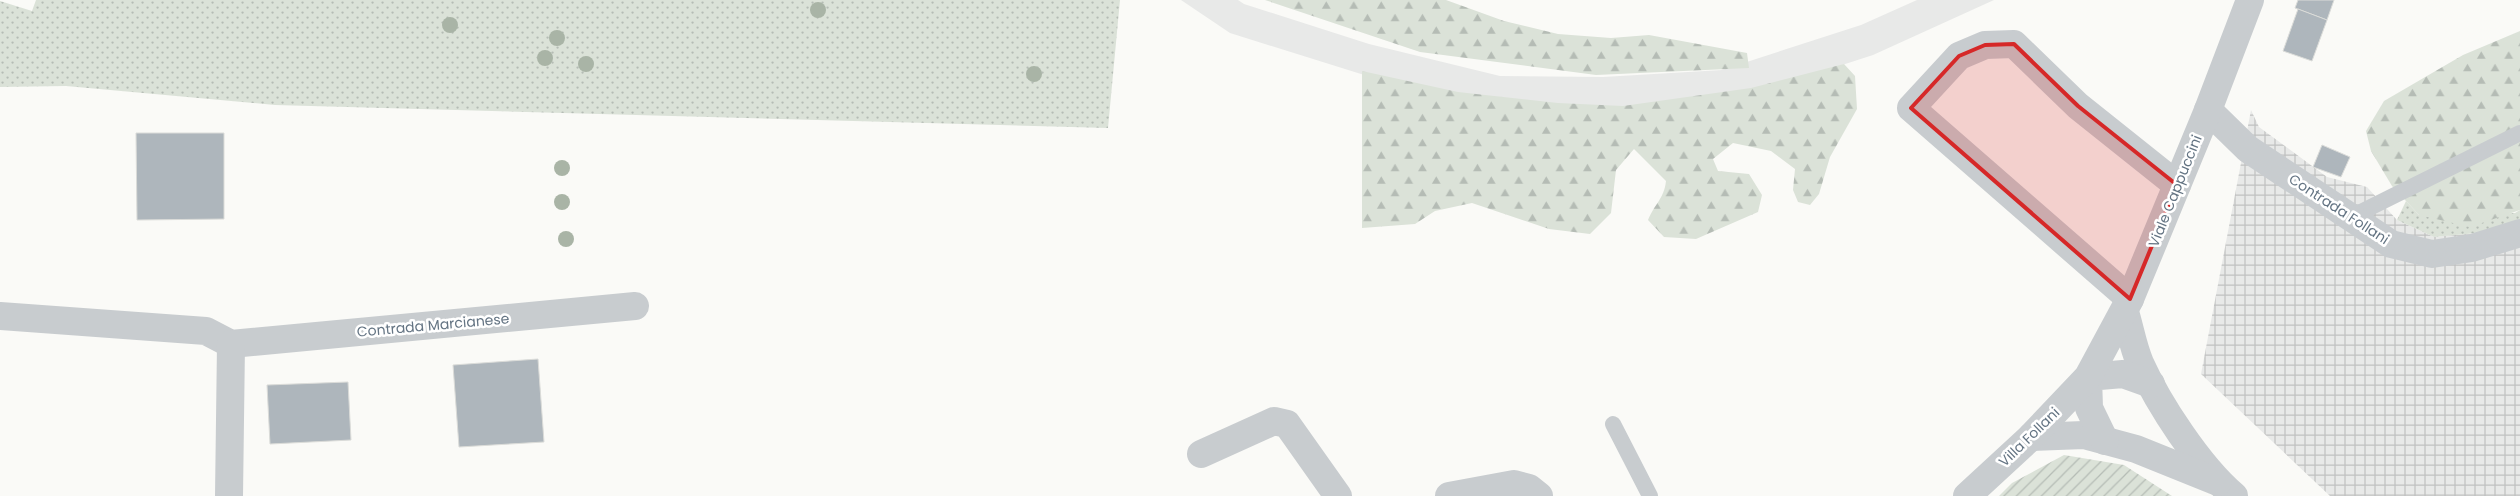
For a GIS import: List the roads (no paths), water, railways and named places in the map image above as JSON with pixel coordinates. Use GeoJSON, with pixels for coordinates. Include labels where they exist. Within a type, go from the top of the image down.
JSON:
{"type":"FeatureCollection","features":[{"type":"Feature","properties":{"kind":"street","name":"Viale Cappuccini"},"geometry":{"type":"LineString","coordinates":[[2088,376],[2128,306],[2208,110],[2250,0]]}},
{"type":"Feature","properties":{"kind":"street"},"geometry":{"type":"LineString","coordinates":[[2177,185],[2078,106],[2014,44],[1986,45],[1959,56],[1912,108],[2128,306],[2139,361],[2151,384],[2171,418],[2226,489]]}},
{"type":"Feature","properties":{"kind":"street","name":"Contrada Follani"},"geometry":{"type":"LineString","coordinates":[[2208,110],[2248,149],[2391,244],[2432,254],[2472,248],[2520,233]]}},
{"type":"Feature","properties":{"kind":"street","name":"Contrada Marcianese"},"geometry":{"type":"LineString","coordinates":[[230,344],[635,306]]}},
{"type":"Feature","properties":{"kind":"street"},"geometry":{"type":"LineString","coordinates":[[0,316],[206,331],[230,344],[229,496]]}},
{"type":"Feature","properties":{"kind":"street"},"geometry":{"type":"LineString","coordinates":[[2105,440],[2089,408],[2088,376],[2123,374],[2151,384]]}},
{"type":"Feature","properties":{"kind":"street","name":"Villa Follani"},"geometry":{"type":"LineString","coordinates":[[1967,496],[2031,437],[2088,376]]}},
{"type":"Feature","properties":{"kind":"street"},"geometry":{"type":"LineString","coordinates":[[1201,454],[1274,421],[1287,424],[1338,496]]}},
{"type":"Feature","properties":{"kind":"street"},"geometry":{"type":"LineString","coordinates":[[2031,437],[2079,435],[2105,440],[2136,449],[2226,489]]}},
{"type":"Feature","properties":{"kind":"street"},"geometry":{"type":"LineString","coordinates":[[1449,496],[1514,484],[1529,488],[1539,496]]}},
{"type":"Feature","properties":{"kind":"lane"},"geometry":{"type":"LineString","coordinates":[[2351,217],[2520,133]]}},
{"type":"Feature","properties":{"kind":"lane"},"geometry":{"type":"LineString","coordinates":[[1613,424],[1650,496]]}}]}
